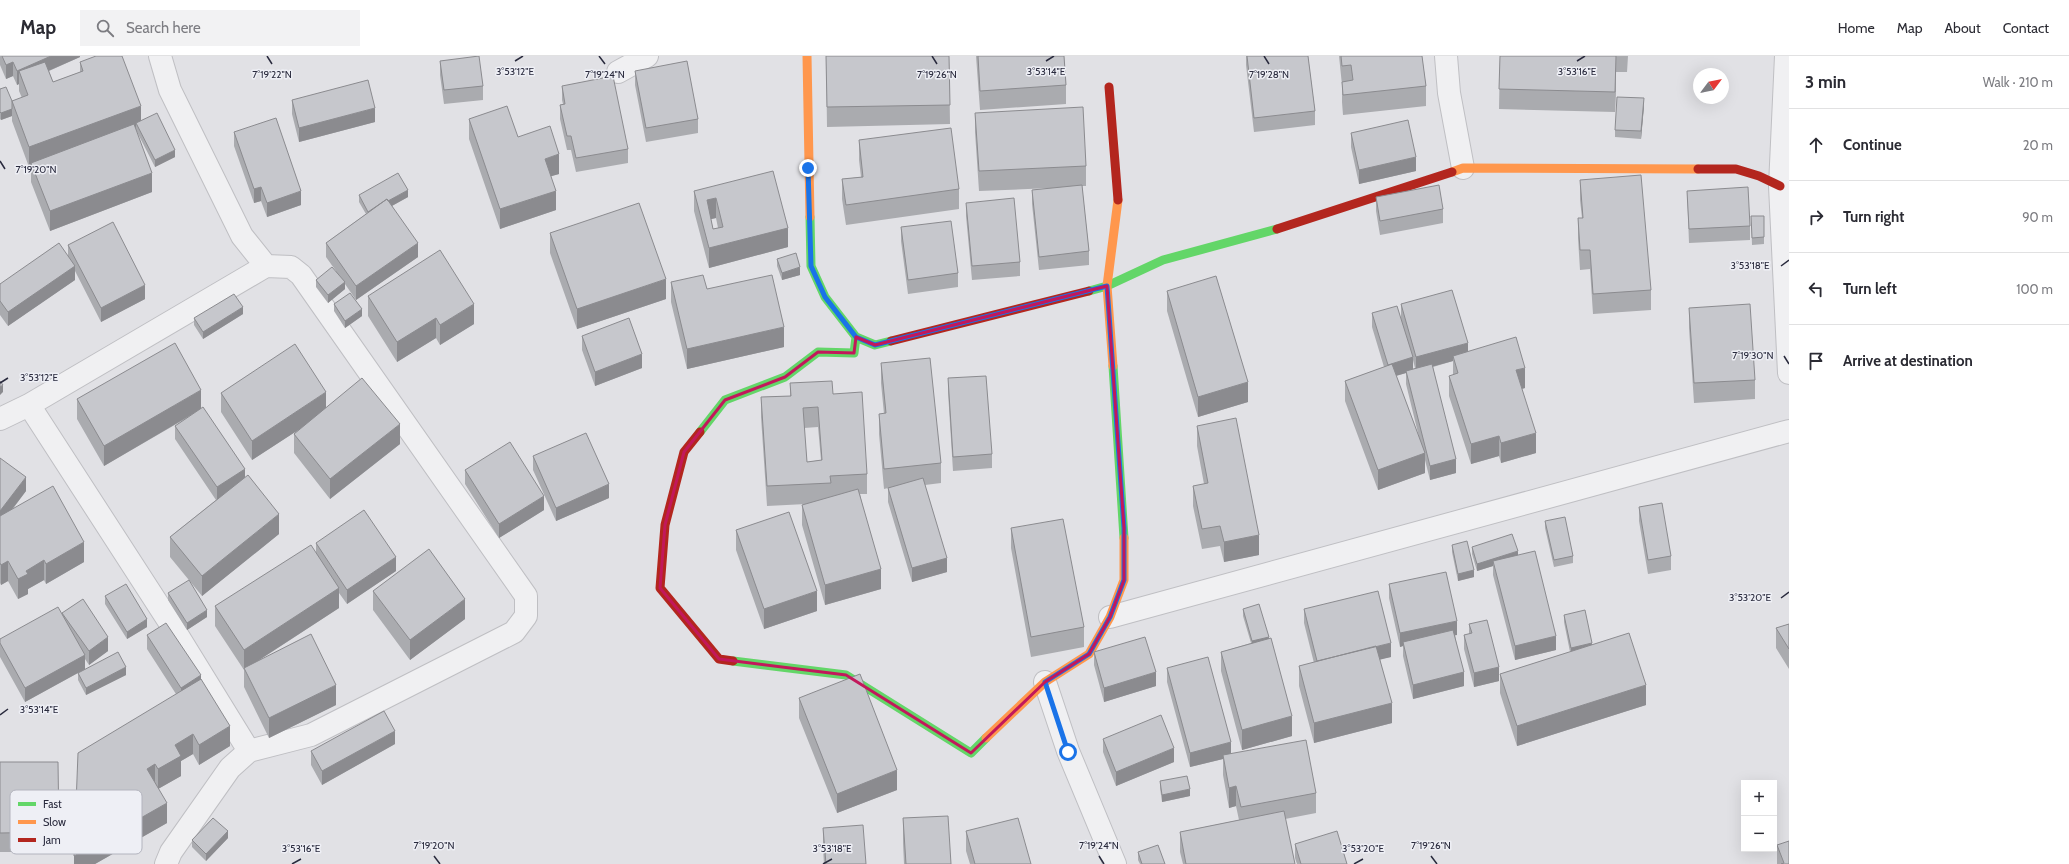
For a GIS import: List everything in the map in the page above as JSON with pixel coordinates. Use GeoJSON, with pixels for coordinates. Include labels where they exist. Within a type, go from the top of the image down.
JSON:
{"type":"FeatureCollection","features":[{"type":"Feature","properties":{"kind":"street"},"geometry":{"type":"LineString","coordinates":[[160,56],[170,90],[239,230],[266,266]]}},
{"type":"Feature","properties":{"kind":"street"},"geometry":{"type":"LineString","coordinates":[[618,72],[647,56]]}},
{"type":"Feature","properties":{"kind":"street"},"geometry":{"type":"LineString","coordinates":[[807,56],[811,266],[825,297],[856,337],[875,345],[1107,286],[1163,260],[1295,224],[1463,168],[1736,169],[1759,176],[1780,186]]}},
{"type":"Feature","properties":{"kind":"street"},"geometry":{"type":"LineString","coordinates":[[1446,56],[1448,93],[1463,168]]}},
{"type":"Feature","properties":{"kind":"street"},"geometry":{"type":"LineString","coordinates":[[1786,56],[1780,186],[1789,373]]}},
{"type":"Feature","properties":{"kind":"street"},"geometry":{"type":"LineString","coordinates":[[856,337],[854,353],[818,352],[785,378],[725,400],[684,452],[665,525],[660,588],[719,659],[846,675],[971,753],[1045,682],[1089,654],[1110,617],[1124,580],[1124,528],[1107,286],[1119,194],[1109,87]]}},
{"type":"Feature","properties":{"kind":"street"},"geometry":{"type":"LineString","coordinates":[[0,419],[29,405],[266,266],[291,267],[301,275],[526,596],[526,616],[514,632],[311,735],[248,751],[230,768],[172,852],[166,864]]}},
{"type":"Feature","properties":{"kind":"street"},"geometry":{"type":"LineString","coordinates":[[29,405],[170,623],[248,751]]}},
{"type":"Feature","properties":{"kind":"street"},"geometry":{"type":"LineString","coordinates":[[1110,617],[1789,431]]}},
{"type":"Feature","properties":{"kind":"street"},"geometry":{"type":"LineString","coordinates":[[1045,682],[1068,752],[1114,864]]}},
{"type":"Feature","properties":{"kind":"highlighted area"},"geometry":{"type":"Polygon","coordinates":[[[1107,286],[1124,528],[1124,580],[1110,617],[1089,654],[1045,682],[971,753],[846,675],[719,659],[660,588],[665,525],[684,452],[725,400],[785,377],[818,352],[854,353],[856,337],[875,345],[1107,286]]]}},
{"type":"Feature","properties":{"kind":"building"},"geometry":{"type":"Polygon","coordinates":[[[2,56],[51,56],[17,71],[13,62],[6,65],[2,56]]]}},
{"type":"Feature","properties":{"kind":"building"},"geometry":{"type":"Polygon","coordinates":[[[96,56],[122,56],[141,106],[29,147],[12,101],[28,95],[19,71],[45,62],[53,82],[83,71],[80,62],[96,56]]]}},
{"type":"Feature","properties":{"kind":"building"},"geometry":{"type":"Polygon","coordinates":[[[479,56],[483,86],[444,90],[440,61],[479,56]]]}},
{"type":"Feature","properties":{"kind":"building"},"geometry":{"type":"Polygon","coordinates":[[[826,56],[949,56],[950,105],[827,107],[826,56]]]}},
{"type":"Feature","properties":{"kind":"building"},"geometry":{"type":"Polygon","coordinates":[[[978,56],[1064,56],[1066,85],[980,91],[978,56]]]}},
{"type":"Feature","properties":{"kind":"building"},"geometry":{"type":"Polygon","coordinates":[[[1247,56],[1308,56],[1315,111],[1254,118],[1247,56]]]}},
{"type":"Feature","properties":{"kind":"building"},"geometry":{"type":"Polygon","coordinates":[[[1341,56],[1422,56],[1426,86],[1343,95],[1342,82],[1353,80],[1351,65],[1342,66],[1341,56]]]}},
{"type":"Feature","properties":{"kind":"building"},"geometry":{"type":"Polygon","coordinates":[[[1500,56],[1616,56],[1615,92],[1499,89],[1500,56]]]}},
{"type":"Feature","properties":{"kind":"building"},"geometry":{"type":"Polygon","coordinates":[[[687,61],[698,119],[646,128],[635,71],[687,61]]]}},
{"type":"Feature","properties":{"kind":"building"},"geometry":{"type":"Polygon","coordinates":[[[613,76],[628,149],[576,158],[571,136],[567,136],[560,105],[565,104],[562,86],[613,76]]]}},
{"type":"Feature","properties":{"kind":"building"},"geometry":{"type":"Polygon","coordinates":[[[368,80],[375,108],[299,128],[292,100],[368,80]]]}},
{"type":"Feature","properties":{"kind":"building"},"geometry":{"type":"Polygon","coordinates":[[[6,87],[12,101],[12,109],[1,113],[0,89],[6,87]]]}},
{"type":"Feature","properties":{"kind":"building"},"geometry":{"type":"Polygon","coordinates":[[[1617,97],[1644,98],[1641,131],[1615,130],[1617,97]]]}},
{"type":"Feature","properties":{"kind":"building"},"geometry":{"type":"Polygon","coordinates":[[[507,106],[518,137],[550,126],[559,154],[545,159],[556,191],[500,209],[469,119],[507,106]]]}},
{"type":"Feature","properties":{"kind":"building"},"geometry":{"type":"Polygon","coordinates":[[[1083,107],[1086,166],[979,171],[975,113],[1083,107]]]}},
{"type":"Feature","properties":{"kind":"building"},"geometry":{"type":"Polygon","coordinates":[[[157,113],[175,150],[155,160],[136,123],[157,113]]]}},
{"type":"Feature","properties":{"kind":"building"},"geometry":{"type":"Polygon","coordinates":[[[276,118],[301,191],[267,203],[261,187],[254,189],[234,132],[276,118]]]}},
{"type":"Feature","properties":{"kind":"building"},"geometry":{"type":"Polygon","coordinates":[[[1408,120],[1416,157],[1359,170],[1351,133],[1408,120]]]}},
{"type":"Feature","properties":{"kind":"building"},"geometry":{"type":"Polygon","coordinates":[[[134,124],[152,173],[50,211],[31,163],[134,124]]]}},
{"type":"Feature","properties":{"kind":"building"},"geometry":{"type":"Polygon","coordinates":[[[951,128],[959,189],[846,205],[842,179],[863,177],[859,140],[951,128]]]}},
{"type":"Feature","properties":{"kind":"building"},"geometry":{"type":"Polygon","coordinates":[[[773,171],[788,228],[709,248],[694,191],[773,171]],[[716,198],[707,200],[713,229],[723,227],[716,198]]]}},
{"type":"Feature","properties":{"kind":"building"},"geometry":{"type":"Polygon","coordinates":[[[398,173],[408,190],[388,201],[387,199],[368,212],[359,195],[398,173]]]}},
{"type":"Feature","properties":{"kind":"building"},"geometry":{"type":"Polygon","coordinates":[[[1641,175],[1651,290],[1593,294],[1590,250],[1580,250],[1578,218],[1583,218],[1580,180],[1641,175]]]}},
{"type":"Feature","properties":{"kind":"building"},"geometry":{"type":"Polygon","coordinates":[[[1082,185],[1089,251],[1039,257],[1032,190],[1082,185]]]}},
{"type":"Feature","properties":{"kind":"building"},"geometry":{"type":"Polygon","coordinates":[[[1439,185],[1443,209],[1380,221],[1376,197],[1439,185]]]}},
{"type":"Feature","properties":{"kind":"building"},"geometry":{"type":"Polygon","coordinates":[[[1748,187],[1750,226],[1689,229],[1687,191],[1748,187]]]}},
{"type":"Feature","properties":{"kind":"building"},"geometry":{"type":"Polygon","coordinates":[[[1014,198],[1020,262],[972,266],[966,203],[1014,198]]]}},
{"type":"Feature","properties":{"kind":"building"},"geometry":{"type":"Polygon","coordinates":[[[387,199],[418,243],[356,286],[326,243],[387,199]]]}},
{"type":"Feature","properties":{"kind":"building"},"geometry":{"type":"Polygon","coordinates":[[[639,203],[666,279],[577,309],[550,233],[639,203]]]}},
{"type":"Feature","properties":{"kind":"building"},"geometry":{"type":"Polygon","coordinates":[[[1751,216],[1764,216],[1764,237],[1752,238],[1751,216]]]}},
{"type":"Feature","properties":{"kind":"building"},"geometry":{"type":"Polygon","coordinates":[[[951,221],[958,273],[908,280],[901,227],[951,221]]]}},
{"type":"Feature","properties":{"kind":"building"},"geometry":{"type":"Polygon","coordinates":[[[113,222],[145,285],[101,308],[68,245],[113,222]]]}},
{"type":"Feature","properties":{"kind":"building"},"geometry":{"type":"Polygon","coordinates":[[[59,243],[75,266],[8,312],[0,301],[0,284],[59,243]]]}},
{"type":"Feature","properties":{"kind":"building"},"geometry":{"type":"Polygon","coordinates":[[[440,250],[474,304],[440,325],[436,318],[397,342],[368,296],[440,250]]]}},
{"type":"Feature","properties":{"kind":"building"},"geometry":{"type":"Polygon","coordinates":[[[796,253],[800,267],[782,273],[777,259],[796,253]]]}},
{"type":"Feature","properties":{"kind":"building"},"geometry":{"type":"Polygon","coordinates":[[[332,267],[345,282],[328,295],[316,280],[332,267]]]}},
{"type":"Feature","properties":{"kind":"building"},"geometry":{"type":"Polygon","coordinates":[[[703,275],[707,289],[772,275],[784,327],[687,349],[671,282],[703,275]]]}},
{"type":"Feature","properties":{"kind":"building"},"geometry":{"type":"Polygon","coordinates":[[[1216,276],[1248,382],[1198,397],[1167,291],[1216,276]]]}},
{"type":"Feature","properties":{"kind":"building"},"geometry":{"type":"Polygon","coordinates":[[[1452,290],[1468,343],[1416,357],[1401,304],[1452,290]]]}},
{"type":"Feature","properties":{"kind":"building"},"geometry":{"type":"Polygon","coordinates":[[[350,293],[362,309],[345,321],[334,304],[350,293]]]}},
{"type":"Feature","properties":{"kind":"building"},"geometry":{"type":"Polygon","coordinates":[[[234,294],[243,307],[203,332],[194,318],[234,294]]]}},
{"type":"Feature","properties":{"kind":"building"},"geometry":{"type":"Polygon","coordinates":[[[1750,304],[1755,380],[1694,383],[1689,308],[1750,304]]]}},
{"type":"Feature","properties":{"kind":"building"},"geometry":{"type":"Polygon","coordinates":[[[1397,306],[1413,357],[1388,365],[1372,313],[1397,306]]]}},
{"type":"Feature","properties":{"kind":"building"},"geometry":{"type":"Polygon","coordinates":[[[629,318],[642,354],[595,372],[582,336],[629,318]]]}},
{"type":"Feature","properties":{"kind":"building"},"geometry":{"type":"Polygon","coordinates":[[[1516,337],[1525,368],[1516,370],[1536,433],[1501,443],[1499,436],[1471,444],[1449,376],[1458,373],[1453,356],[1516,337]]]}},
{"type":"Feature","properties":{"kind":"building"},"geometry":{"type":"Polygon","coordinates":[[[175,343],[201,390],[104,446],[77,399],[175,343]]]}},
{"type":"Feature","properties":{"kind":"building"},"geometry":{"type":"Polygon","coordinates":[[[295,344],[326,392],[252,441],[221,393],[295,344]]]}},
{"type":"Feature","properties":{"kind":"building"},"geometry":{"type":"Polygon","coordinates":[[[930,358],[941,463],[884,469],[879,414],[886,413],[881,363],[930,358]]]}},
{"type":"Feature","properties":{"kind":"building"},"geometry":{"type":"Polygon","coordinates":[[[1392,364],[1425,453],[1378,470],[1345,381],[1392,364]]]}},
{"type":"Feature","properties":{"kind":"building"},"geometry":{"type":"Polygon","coordinates":[[[1432,364],[1456,459],[1430,466],[1406,371],[1432,364]]]}},
{"type":"Feature","properties":{"kind":"building"},"geometry":{"type":"Polygon","coordinates":[[[986,376],[992,454],[953,457],[948,378],[986,376]]]}},
{"type":"Feature","properties":{"kind":"building"},"geometry":{"type":"Polygon","coordinates":[[[362,378],[400,424],[330,479],[294,434],[362,378]]]}},
{"type":"Feature","properties":{"kind":"building"},"geometry":{"type":"Polygon","coordinates":[[[832,381],[833,394],[862,392],[867,474],[830,476],[831,483],[767,486],[761,397],[791,396],[790,383],[832,381]],[[818,407],[803,408],[807,462],[822,460],[818,407]]]}},
{"type":"Feature","properties":{"kind":"building"},"geometry":{"type":"Polygon","coordinates":[[[203,407],[245,469],[217,487],[175,426],[203,407]]]}},
{"type":"Feature","properties":{"kind":"building"},"geometry":{"type":"Polygon","coordinates":[[[1236,418],[1259,535],[1224,542],[1220,526],[1202,529],[1193,486],[1208,483],[1197,426],[1236,418]]]}},
{"type":"Feature","properties":{"kind":"building"},"geometry":{"type":"Polygon","coordinates":[[[586,433],[609,484],[556,508],[533,456],[586,433]]]}},
{"type":"Feature","properties":{"kind":"building"},"geometry":{"type":"Polygon","coordinates":[[[510,442],[544,496],[499,524],[465,470],[510,442]]]}},
{"type":"Feature","properties":{"kind":"building"},"geometry":{"type":"Polygon","coordinates":[[[0,458],[26,477],[0,511],[0,458]]]}},
{"type":"Feature","properties":{"kind":"building"},"geometry":{"type":"Polygon","coordinates":[[[248,475],[279,514],[202,576],[170,537],[248,475]]]}},
{"type":"Feature","properties":{"kind":"building"},"geometry":{"type":"Polygon","coordinates":[[[923,478],[947,558],[912,568],[888,488],[923,478]]]}},
{"type":"Feature","properties":{"kind":"building"},"geometry":{"type":"Polygon","coordinates":[[[53,486],[84,542],[46,564],[44,560],[26,571],[28,574],[18,579],[8,561],[1,565],[0,563],[0,516],[53,486]]]}},
{"type":"Feature","properties":{"kind":"building"},"geometry":{"type":"Polygon","coordinates":[[[858,489],[881,569],[825,585],[802,505],[858,489]]]}},
{"type":"Feature","properties":{"kind":"building"},"geometry":{"type":"Polygon","coordinates":[[[1662,503],[1671,556],[1648,560],[1639,507],[1662,503]]]}},
{"type":"Feature","properties":{"kind":"building"},"geometry":{"type":"Polygon","coordinates":[[[364,510],[396,557],[347,590],[316,543],[364,510]]]}},
{"type":"Feature","properties":{"kind":"building"},"geometry":{"type":"Polygon","coordinates":[[[789,512],[817,591],[764,609],[736,530],[789,512]]]}},
{"type":"Feature","properties":{"kind":"building"},"geometry":{"type":"Polygon","coordinates":[[[1565,517],[1573,556],[1554,560],[1545,521],[1565,517]]]}},
{"type":"Feature","properties":{"kind":"building"},"geometry":{"type":"Polygon","coordinates":[[[1063,519],[1084,627],[1031,637],[1011,528],[1063,519]]]}},
{"type":"Feature","properties":{"kind":"building"},"geometry":{"type":"Polygon","coordinates":[[[1512,534],[1518,551],[1477,564],[1472,547],[1512,534]]]}},
{"type":"Feature","properties":{"kind":"building"},"geometry":{"type":"Polygon","coordinates":[[[1467,541],[1474,570],[1458,574],[1452,545],[1467,541]]]}},
{"type":"Feature","properties":{"kind":"building"},"geometry":{"type":"Polygon","coordinates":[[[311,545],[339,588],[244,650],[215,606],[311,545]]]}},
{"type":"Feature","properties":{"kind":"building"},"geometry":{"type":"Polygon","coordinates":[[[429,549],[465,599],[410,640],[373,591],[429,549]]]}},
{"type":"Feature","properties":{"kind":"building"},"geometry":{"type":"Polygon","coordinates":[[[1535,551],[1556,636],[1515,646],[1493,561],[1535,551]]]}},
{"type":"Feature","properties":{"kind":"building"},"geometry":{"type":"Polygon","coordinates":[[[1446,572],[1457,621],[1400,633],[1389,584],[1446,572]]]}},
{"type":"Feature","properties":{"kind":"building"},"geometry":{"type":"Polygon","coordinates":[[[189,580],[207,610],[187,623],[168,593],[189,580]]]}},
{"type":"Feature","properties":{"kind":"building"},"geometry":{"type":"Polygon","coordinates":[[[126,584],[147,619],[127,632],[105,596],[126,584]]]}},
{"type":"Feature","properties":{"kind":"building"},"geometry":{"type":"Polygon","coordinates":[[[1378,591],[1391,643],[1317,661],[1304,609],[1378,591]]]}},
{"type":"Feature","properties":{"kind":"building"},"geometry":{"type":"Polygon","coordinates":[[[83,599],[108,637],[89,651],[62,613],[83,599]]]}},
{"type":"Feature","properties":{"kind":"building"},"geometry":{"type":"Polygon","coordinates":[[[1259,604],[1269,637],[1252,641],[1243,609],[1259,604]]]}},
{"type":"Feature","properties":{"kind":"building"},"geometry":{"type":"Polygon","coordinates":[[[58,607],[85,655],[25,688],[0,643],[0,639],[58,607]]]}},
{"type":"Feature","properties":{"kind":"building"},"geometry":{"type":"Polygon","coordinates":[[[1585,610],[1592,643],[1571,648],[1564,615],[1585,610]]]}},
{"type":"Feature","properties":{"kind":"building"},"geometry":{"type":"Polygon","coordinates":[[[1487,620],[1499,667],[1474,673],[1464,635],[1472,633],[1469,624],[1487,620]]]}},
{"type":"Feature","properties":{"kind":"building"},"geometry":{"type":"Polygon","coordinates":[[[166,623],[201,675],[181,688],[147,635],[166,623]]]}},
{"type":"Feature","properties":{"kind":"building"},"geometry":{"type":"Polygon","coordinates":[[[1789,624],[1789,649],[1776,628],[1789,624]]]}},
{"type":"Feature","properties":{"kind":"building"},"geometry":{"type":"Polygon","coordinates":[[[1453,630],[1464,672],[1413,685],[1403,642],[1453,630]]]}},
{"type":"Feature","properties":{"kind":"building"},"geometry":{"type":"Polygon","coordinates":[[[1629,633],[1646,685],[1517,726],[1500,674],[1629,633]]]}},
{"type":"Feature","properties":{"kind":"building"},"geometry":{"type":"Polygon","coordinates":[[[311,634],[336,685],[269,718],[244,668],[311,634]]]}},
{"type":"Feature","properties":{"kind":"building"},"geometry":{"type":"Polygon","coordinates":[[[1145,637],[1156,672],[1104,688],[1094,652],[1145,637]]]}},
{"type":"Feature","properties":{"kind":"building"},"geometry":{"type":"Polygon","coordinates":[[[1271,638],[1292,716],[1242,730],[1221,652],[1271,638]]]}},
{"type":"Feature","properties":{"kind":"building"},"geometry":{"type":"Polygon","coordinates":[[[1376,646],[1392,703],[1314,723],[1299,666],[1376,646]]]}},
{"type":"Feature","properties":{"kind":"building"},"geometry":{"type":"Polygon","coordinates":[[[118,652],[126,667],[86,688],[78,673],[118,652]]]}},
{"type":"Feature","properties":{"kind":"building"},"geometry":{"type":"Polygon","coordinates":[[[1208,657],[1231,742],[1190,753],[1167,668],[1208,657]]]}},
{"type":"Feature","properties":{"kind":"building"},"geometry":{"type":"Polygon","coordinates":[[[860,674],[897,770],[837,794],[799,698],[860,674]]]}},
{"type":"Feature","properties":{"kind":"building"},"geometry":{"type":"Polygon","coordinates":[[[201,679],[230,726],[199,745],[193,734],[175,745],[181,756],[158,769],[155,764],[147,769],[167,803],[142,817],[142,790],[77,790],[78,753],[201,679]]]}},
{"type":"Feature","properties":{"kind":"building"},"geometry":{"type":"Polygon","coordinates":[[[384,711],[395,731],[322,771],[311,751],[384,711]]]}},
{"type":"Feature","properties":{"kind":"building"},"geometry":{"type":"Polygon","coordinates":[[[1161,715],[1174,748],[1116,772],[1103,739],[1161,715]]]}},
{"type":"Feature","properties":{"kind":"building"},"geometry":{"type":"Polygon","coordinates":[[[1306,740],[1316,793],[1241,807],[1236,786],[1229,788],[1223,755],[1306,740]]]}},
{"type":"Feature","properties":{"kind":"building"},"geometry":{"type":"Polygon","coordinates":[[[0,762],[58,762],[58,790],[10,790],[10,833],[0,833],[0,762]]]}},
{"type":"Feature","properties":{"kind":"building"},"geometry":{"type":"Polygon","coordinates":[[[1187,776],[1190,789],[1162,795],[1160,781],[1187,776]]]}},
{"type":"Feature","properties":{"kind":"building"},"geometry":{"type":"Polygon","coordinates":[[[1284,811],[1295,864],[1186,864],[1180,832],[1284,811]]]}},
{"type":"Feature","properties":{"kind":"building"},"geometry":{"type":"Polygon","coordinates":[[[948,816],[951,864],[906,864],[903,818],[948,816]]]}},
{"type":"Feature","properties":{"kind":"building"},"geometry":{"type":"Polygon","coordinates":[[[213,818],[228,831],[206,854],[192,840],[213,818]]]}},
{"type":"Feature","properties":{"kind":"building"},"geometry":{"type":"Polygon","coordinates":[[[1018,818],[1031,864],[975,864],[966,831],[1018,818]]]}},
{"type":"Feature","properties":{"kind":"building"},"geometry":{"type":"Polygon","coordinates":[[[863,825],[866,864],[826,864],[823,828],[863,825]]]}},
{"type":"Feature","properties":{"kind":"building"},"geometry":{"type":"Polygon","coordinates":[[[1337,831],[1347,864],[1301,864],[1295,844],[1337,831]]]}},
{"type":"Feature","properties":{"kind":"building"},"geometry":{"type":"Polygon","coordinates":[[[1789,841],[1789,864],[1781,864],[1784,863],[1777,845],[1789,841]]]}},
{"type":"Feature","properties":{"kind":"building"},"geometry":{"type":"Polygon","coordinates":[[[1158,845],[1165,864],[1142,864],[1138,852],[1158,845]]]}},
{"type":"Feature","properties":{"kind":"traffic: fast"},"geometry":{"type":"LineString","coordinates":[[810,217],[811,266],[825,297],[856,337],[875,345],[891,341]]}},
{"type":"Feature","properties":{"kind":"traffic: fast"},"geometry":{"type":"LineString","coordinates":[[1089,291],[1107,286],[1163,260],[1277,229]]}},
{"type":"Feature","properties":{"kind":"traffic: fast"},"geometry":{"type":"LineString","coordinates":[[700,432],[725,400],[785,377],[818,352],[854,353],[856,337]]}},
{"type":"Feature","properties":{"kind":"traffic: fast"},"geometry":{"type":"LineString","coordinates":[[1113,366],[1124,538]]}},
{"type":"Feature","properties":{"kind":"traffic: fast"},"geometry":{"type":"LineString","coordinates":[[733,661],[846,675],[971,753],[986,738]]}},
{"type":"Feature","properties":{"kind":"traffic: slow"},"geometry":{"type":"LineString","coordinates":[[807,56],[810,217]]}},
{"type":"Feature","properties":{"kind":"traffic: slow"},"geometry":{"type":"LineString","coordinates":[[1452,172],[1463,168],[1698,169]]}},
{"type":"Feature","properties":{"kind":"traffic: slow"},"geometry":{"type":"LineString","coordinates":[[1113,366],[1107,286],[1118,200]]}},
{"type":"Feature","properties":{"kind":"traffic: slow"},"geometry":{"type":"LineString","coordinates":[[986,738],[1045,682],[1089,654],[1110,617],[1124,580],[1124,538]]}},
{"type":"Feature","properties":{"kind":"traffic: jam"},"geometry":{"type":"LineString","coordinates":[[1109,87],[1118,200]]}},
{"type":"Feature","properties":{"kind":"traffic: jam"},"geometry":{"type":"LineString","coordinates":[[1698,169],[1736,169],[1759,176],[1780,186]]}},
{"type":"Feature","properties":{"kind":"traffic: jam"},"geometry":{"type":"LineString","coordinates":[[1277,229],[1452,172]]}},
{"type":"Feature","properties":{"kind":"traffic: jam"},"geometry":{"type":"LineString","coordinates":[[891,341],[1089,291]]}},
{"type":"Feature","properties":{"kind":"traffic: jam"},"geometry":{"type":"LineString","coordinates":[[700,432],[684,452],[665,525],[660,588],[719,659],[733,661]]}},
{"type":"Feature","properties":{"kind":"route"},"geometry":{"type":"LineString","coordinates":[[808,168],[811,266],[825,297],[856,337],[875,345],[1107,286],[1124,528],[1124,580],[1110,617],[1089,654],[1045,682],[1051,705],[1068,752]]}}]}
